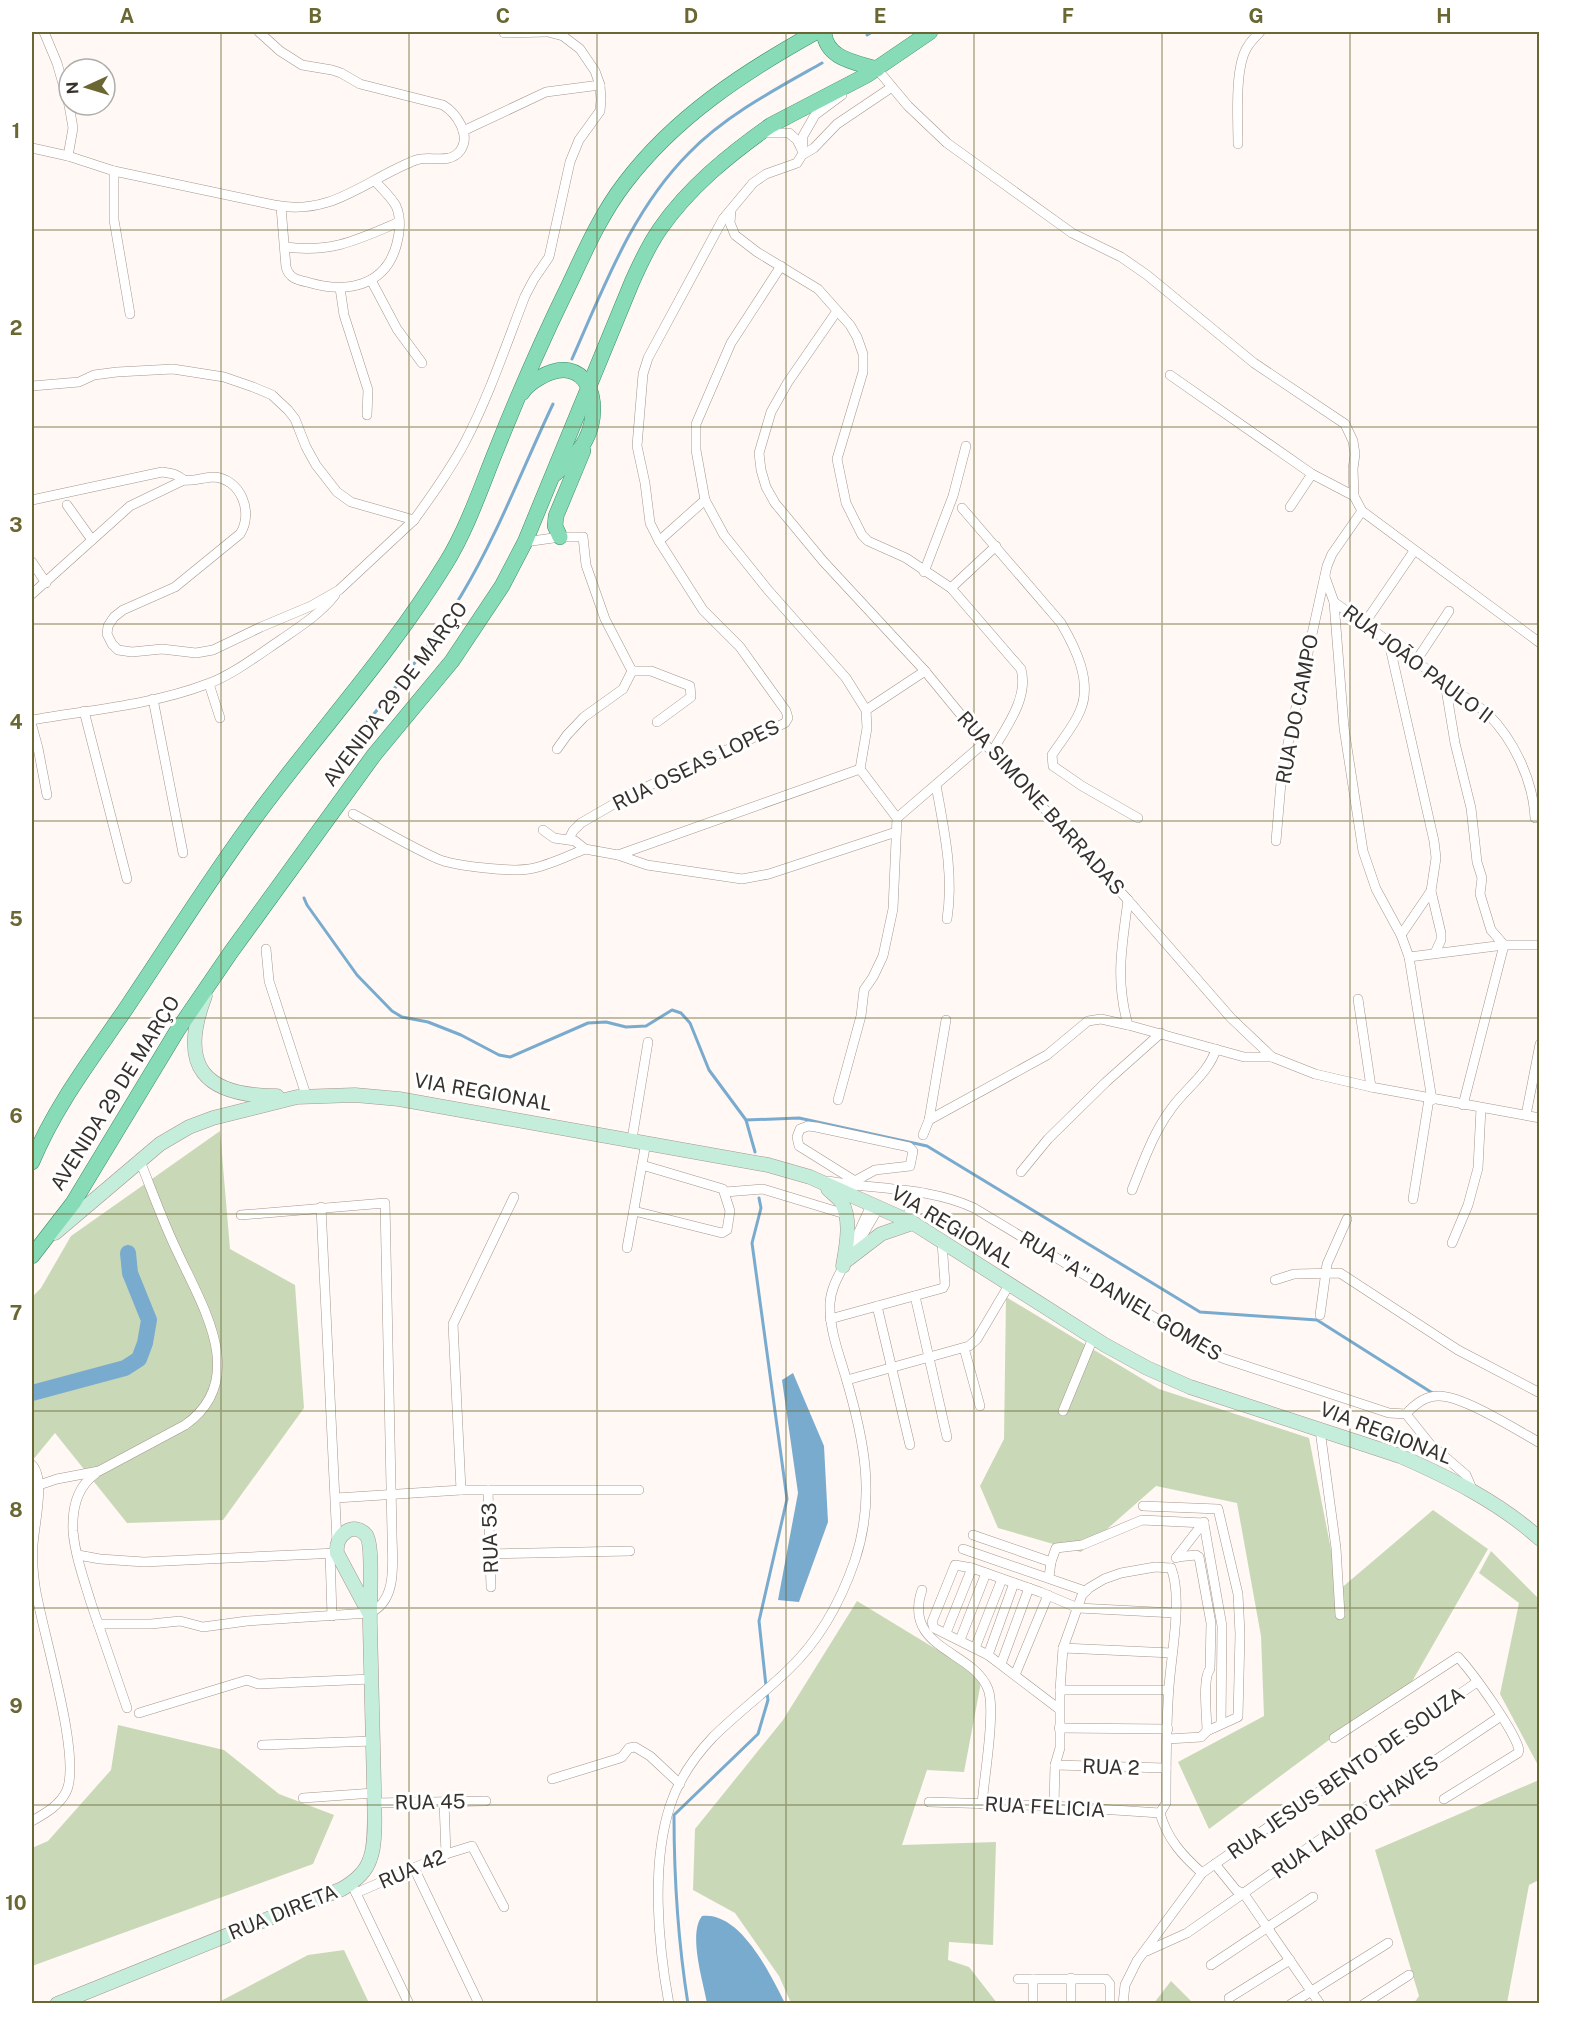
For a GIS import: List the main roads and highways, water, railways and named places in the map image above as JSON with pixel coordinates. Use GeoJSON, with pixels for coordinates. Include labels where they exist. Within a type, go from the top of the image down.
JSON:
{"type":"FeatureCollection","features":[{"type":"Feature","properties":{"kind":"main road","name":"AVENIDA 29 DE MARÇO"},"geometry":{"type":"LineString","coordinates":[[32,1162],[55,1113],[168,943],[257,815],[377,663],[448,560],[467,522],[513,407],[593,234],[623,185],[651,151],[688,116],[736,79],[816,32]]}},
{"type":"Feature","properties":{"kind":"main road"},"geometry":{"type":"LineString","coordinates":[[824,32],[826,43],[831,51],[872,72]]}},
{"type":"Feature","properties":{"kind":"main road","name":"AVENIDA 29 DE MARÇO"},"geometry":{"type":"LineString","coordinates":[[33,1254],[74,1203],[177,1031],[210,983],[374,755],[452,661],[502,586],[525,542],[632,282],[647,250],[661,228],[686,196],[735,151],[771,125],[872,72],[930,32]]}},
{"type":"Feature","properties":{"kind":"main road"},"geometry":{"type":"LineString","coordinates":[[513,407],[525,388],[547,373],[560,370],[572,371],[580,375],[589,386],[593,413],[590,430],[584,442],[580,461],[556,516],[555,526],[560,537]]}},
{"type":"Feature","properties":{"kind":"main road"},"geometry":{"type":"LineString","coordinates":[[550,478],[584,442]]}},
{"type":"Feature","properties":{"kind":"main road","name":"VIA REGIONAL"},"geometry":{"type":"LineString","coordinates":[[210,983],[198,1014],[193,1043],[195,1057],[202,1072],[212,1082],[225,1089],[241,1095],[355,1095],[399,1099],[768,1165],[814,1179],[911,1222],[1093,1338],[1147,1368],[1179,1383],[1400,1456],[1473,1491],[1512,1517],[1539,1539]]}},
{"type":"Feature","properties":{"kind":"main road","name":"VIA REGIONAL"},"geometry":{"type":"LineString","coordinates":[[33,1254],[160,1144],[189,1127],[213,1118],[302,1096]]}},
{"type":"Feature","properties":{"kind":"main road"},"geometry":{"type":"LineString","coordinates":[[814,1179],[839,1198],[847,1226],[847,1259],[882,1234],[911,1222]]}},
{"type":"Feature","properties":{"kind":"main road","name":"RUA DIRETA"},"geometry":{"type":"LineString","coordinates":[[57,2004],[331,1893],[354,1888],[371,1858],[374,1798],[369,1540],[365,1534],[354,1530],[344,1532],[335,1549],[369,1613]]}},
{"type":"Feature","properties":{"kind":"water"},"geometry":{"type":"Polygon","coordinates":[[[793,1373],[824,1446],[828,1522],[799,1602],[778,1600],[798,1493],[782,1380],[793,1373]]]}},
{"type":"Feature","properties":{"kind":"water"},"geometry":{"type":"Polygon","coordinates":[[[702,1916],[716,1917],[742,1934],[763,1962],[785,2003],[707,2003],[696,1946],[698,1924],[702,1916]]]}},
{"type":"Feature","properties":{"kind":"waterway"},"geometry":{"type":"LineString","coordinates":[[867,35],[872,32]]}},
{"type":"Feature","properties":{"kind":"waterway"},"geometry":{"type":"LineString","coordinates":[[572,359],[621,250],[635,224],[669,175],[703,139],[735,115],[822,63]]}},
{"type":"Feature","properties":{"kind":"waterway"},"geometry":{"type":"LineString","coordinates":[[356,736],[425,649],[462,594],[499,524],[553,404]]}},
{"type":"Feature","properties":{"kind":"waterway"},"geometry":{"type":"LineString","coordinates":[[304,898],[357,975],[392,1011],[402,1017],[428,1022],[461,1035],[499,1055],[510,1057],[588,1023],[606,1022],[626,1027],[646,1026],[672,1010],[681,1013],[690,1023],[709,1070],[746,1120],[755,1152]]}},
{"type":"Feature","properties":{"kind":"waterway"},"geometry":{"type":"LineString","coordinates":[[746,1120],[799,1118],[927,1146],[1200,1312],[1317,1320],[1434,1394]]}},
{"type":"Feature","properties":{"kind":"waterway"},"geometry":{"type":"LineString","coordinates":[[759,1198],[761,1208],[752,1243],[787,1499],[759,1621],[766,1686]]}},
{"type":"Feature","properties":{"kind":"waterway"},"geometry":{"type":"LineString","coordinates":[[32,1393],[125,1368],[139,1359],[145,1343],[149,1320],[130,1273],[128,1253]]}},
{"type":"Feature","properties":{"kind":"waterway"},"geometry":{"type":"LineString","coordinates":[[688,2004],[677,1910],[674,1815],[758,1734],[768,1700],[767,1693]]}}]}
